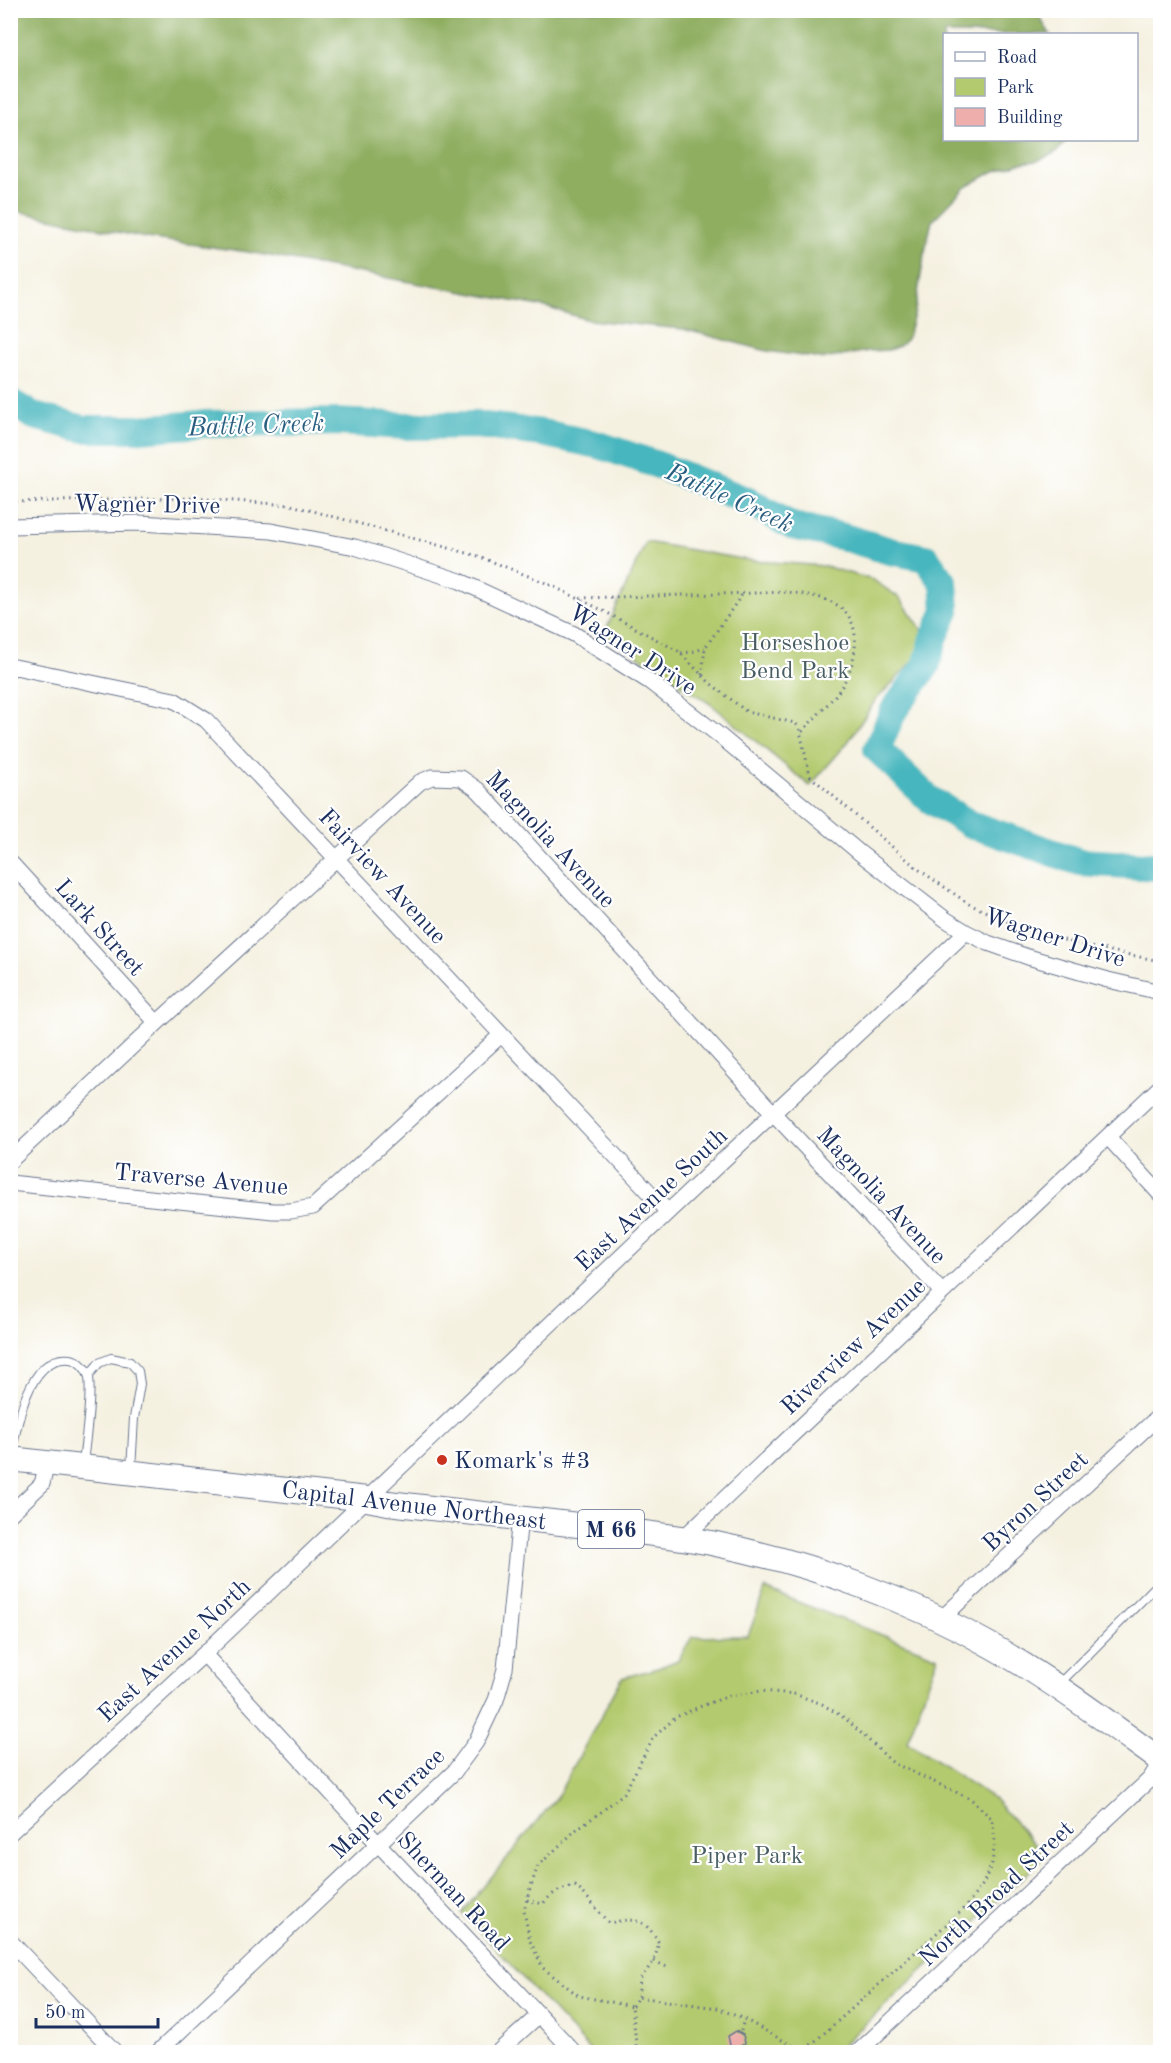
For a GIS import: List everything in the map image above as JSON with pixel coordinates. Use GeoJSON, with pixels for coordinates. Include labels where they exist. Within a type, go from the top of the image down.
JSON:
{"type":"FeatureCollection","features":[{"type":"Feature","properties":{"kind":"main road","name":"Capital Avenue Northeast"},"geometry":{"type":"LineString","coordinates":[[10,1459],[367,1498],[388,1503],[726,1546],[813,1570],[886,1596],[940,1620],[995,1648],[1056,1686],[1161,1761]]}},
{"type":"Feature","properties":{"kind":"street","name":"Wagner Drive"},"geometry":{"type":"LineString","coordinates":[[10,526],[141,523],[271,531],[355,548],[460,581],[574,634],[650,682],[720,736],[861,854],[945,919],[966,932],[988,943],[1028,957],[1108,980],[1161,992]]}},
{"type":"Feature","properties":{"kind":"street","name":"Fairview Avenue"},"geometry":{"type":"LineString","coordinates":[[10,669],[15,667],[174,700],[206,720],[668,1212]]}},
{"type":"Feature","properties":{"kind":"street","name":"Magnolia Avenue"},"geometry":{"type":"LineString","coordinates":[[10,1161],[420,782],[432,777],[461,778],[478,790],[774,1114],[942,1292]]}},
{"type":"Feature","properties":{"kind":"street","name":"Lark Street"},"geometry":{"type":"LineString","coordinates":[[10,862],[157,1023]]}},
{"type":"Feature","properties":{"kind":"street","name":"East Avenue South"},"geometry":{"type":"LineString","coordinates":[[367,1498],[966,932]]}},
{"type":"Feature","properties":{"kind":"street","name":"Traverse Avenue"},"geometry":{"type":"LineString","coordinates":[[10,1184],[273,1211],[313,1207],[501,1035]]}},
{"type":"Feature","properties":{"kind":"street","name":"Riverview Avenue"},"geometry":{"type":"LineString","coordinates":[[682,1539],[1161,1087]]}},
{"type":"Feature","properties":{"kind":"street"},"geometry":{"type":"LineString","coordinates":[[1108,1137],[1161,1194]]}},
{"type":"Feature","properties":{"kind":"street","name":"Byron Street"},"geometry":{"type":"LineString","coordinates":[[940,1620],[1161,1415]]}},
{"type":"Feature","properties":{"kind":"street"},"geometry":{"type":"LineString","coordinates":[[10,1514],[42,1484],[47,1463]]}},
{"type":"Feature","properties":{"kind":"street","name":"East Avenue North"},"geometry":{"type":"LineString","coordinates":[[10,1833],[204,1654],[367,1498]]}},
{"type":"Feature","properties":{"kind":"street","name":"Maple Terrace"},"geometry":{"type":"LineString","coordinates":[[158,2052],[454,1772],[476,1742],[496,1700],[505,1669],[520,1518]]}},
{"type":"Feature","properties":{"kind":"street","name":"Sherman Road"},"geometry":{"type":"LineString","coordinates":[[204,1654],[378,1844],[574,2052]]}},
{"type":"Feature","properties":{"kind":"street","name":"North Broad Street"},"geometry":{"type":"LineString","coordinates":[[858,2052],[1150,1779],[1161,1761]]}},
{"type":"Feature","properties":{"kind":"street"},"geometry":{"type":"LineString","coordinates":[[10,1941],[115,2052]]}},
{"type":"Feature","properties":{"kind":"street"},"geometry":{"type":"LineString","coordinates":[[498,2052],[539,2014]]}},
{"type":"Feature","properties":{"kind":"lane"},"geometry":{"type":"LineString","coordinates":[[88,1375],[99,1363],[111,1358],[130,1362],[138,1371],[140,1384],[134,1418],[130,1472]]}},
{"type":"Feature","properties":{"kind":"lane"},"geometry":{"type":"LineString","coordinates":[[10,1459],[17,1420],[29,1388],[39,1374],[54,1362],[70,1359],[80,1363],[88,1375],[89,1392],[83,1467]]}},
{"type":"Feature","properties":{"kind":"lane"},"geometry":{"type":"LineString","coordinates":[[1056,1686],[1161,1582]]}},
{"type":"Feature","properties":{"kind":"path"},"geometry":{"type":"LineString","coordinates":[[578,598],[789,592],[818,596],[837,605],[846,612],[854,627],[856,645],[849,672],[838,691],[801,733]]}},
{"type":"Feature","properties":{"kind":"path"},"geometry":{"type":"LineString","coordinates":[[702,675],[705,648],[743,593]]}},
{"type":"Feature","properties":{"kind":"path"},"geometry":{"type":"LineString","coordinates":[[679,653],[705,648]]}},
{"type":"Feature","properties":{"kind":"path"},"geometry":{"type":"LineString","coordinates":[[804,753],[810,776],[918,869],[969,904],[1026,930],[1086,946],[1161,961]]}},
{"type":"Feature","properties":{"kind":"path"},"geometry":{"type":"LineString","coordinates":[[632,2006],[579,1996],[543,1968],[530,1941],[524,1911],[538,1866],[578,1828],[624,1793],[654,1737],[676,1717],[729,1696],[761,1690],[794,1694],[822,1704],[846,1719],[893,1763],[971,1799],[992,1819],[995,1841],[992,1863],[983,1884],[966,1906],[803,2052],[744,2019],[717,2008],[638,1998]]}},
{"type":"Feature","properties":{"kind":"path"},"geometry":{"type":"LineString","coordinates":[[526,1900],[543,1904],[559,1889],[575,1886],[586,1895],[609,1923],[636,1919],[650,1928],[659,1942],[654,1961],[640,1979],[638,1998],[632,2006],[637,2052]]}},
{"type":"Feature","properties":{"kind":"path"},"geometry":{"type":"LineString","coordinates":[[654,1961],[669,1968]]}},
{"type":"Feature","properties":{"kind":"path"},"geometry":{"type":"LineString","coordinates":[[741,2031],[744,2019]]}},
{"type":"Feature","properties":{"kind":"green space"},"geometry":{"type":"Polygon","coordinates":[[[11,10],[1036,11],[1049,33],[943,33],[943,141],[1066,141],[1057,152],[1037,161],[1020,163],[992,172],[964,188],[932,221],[915,311],[907,339],[899,346],[889,350],[823,359],[767,351],[683,329],[589,320],[545,307],[248,252],[146,238],[11,210],[11,10]]]}},
{"type":"Feature","properties":{"kind":"green space","name":"Horseshoe Bend Park"},"geometry":{"type":"Polygon","coordinates":[[[646,542],[747,560],[824,566],[873,580],[900,598],[923,631],[924,650],[875,701],[848,742],[810,786],[712,705],[604,634],[646,542]]]}},
{"type":"Feature","properties":{"kind":"green space","name":"Piper Park"},"geometry":{"type":"Polygon","coordinates":[[[765,1589],[938,1657],[907,1742],[993,1798],[1046,1856],[835,2052],[592,2052],[462,1913],[557,1797],[622,1678],[678,1660],[692,1637],[748,1636],[765,1589]]]}},
{"type":"Feature","properties":{"kind":"building"},"geometry":{"type":"Polygon","coordinates":[[[736,2031],[743,2035],[745,2043],[736,2049],[730,2045],[728,2036],[736,2031]]]}},
{"type":"Feature","properties":{"kind":"waterway","name":"Battle Creek"},"geometry":{"type":"LineString","coordinates":[[10,402],[34,416],[84,429],[337,422],[407,426],[477,425],[542,433],[599,445],[658,465],[748,501],[792,526],[926,558],[944,583],[946,611],[934,638],[926,666],[894,710],[877,749],[929,799],[970,824],[1080,862],[1160,867]]}},
{"type":"Feature","properties":{"kind":"place","name":"Komark's #3"},"geometry":{"type":"Point","coordinates":[442,1460]}}]}
